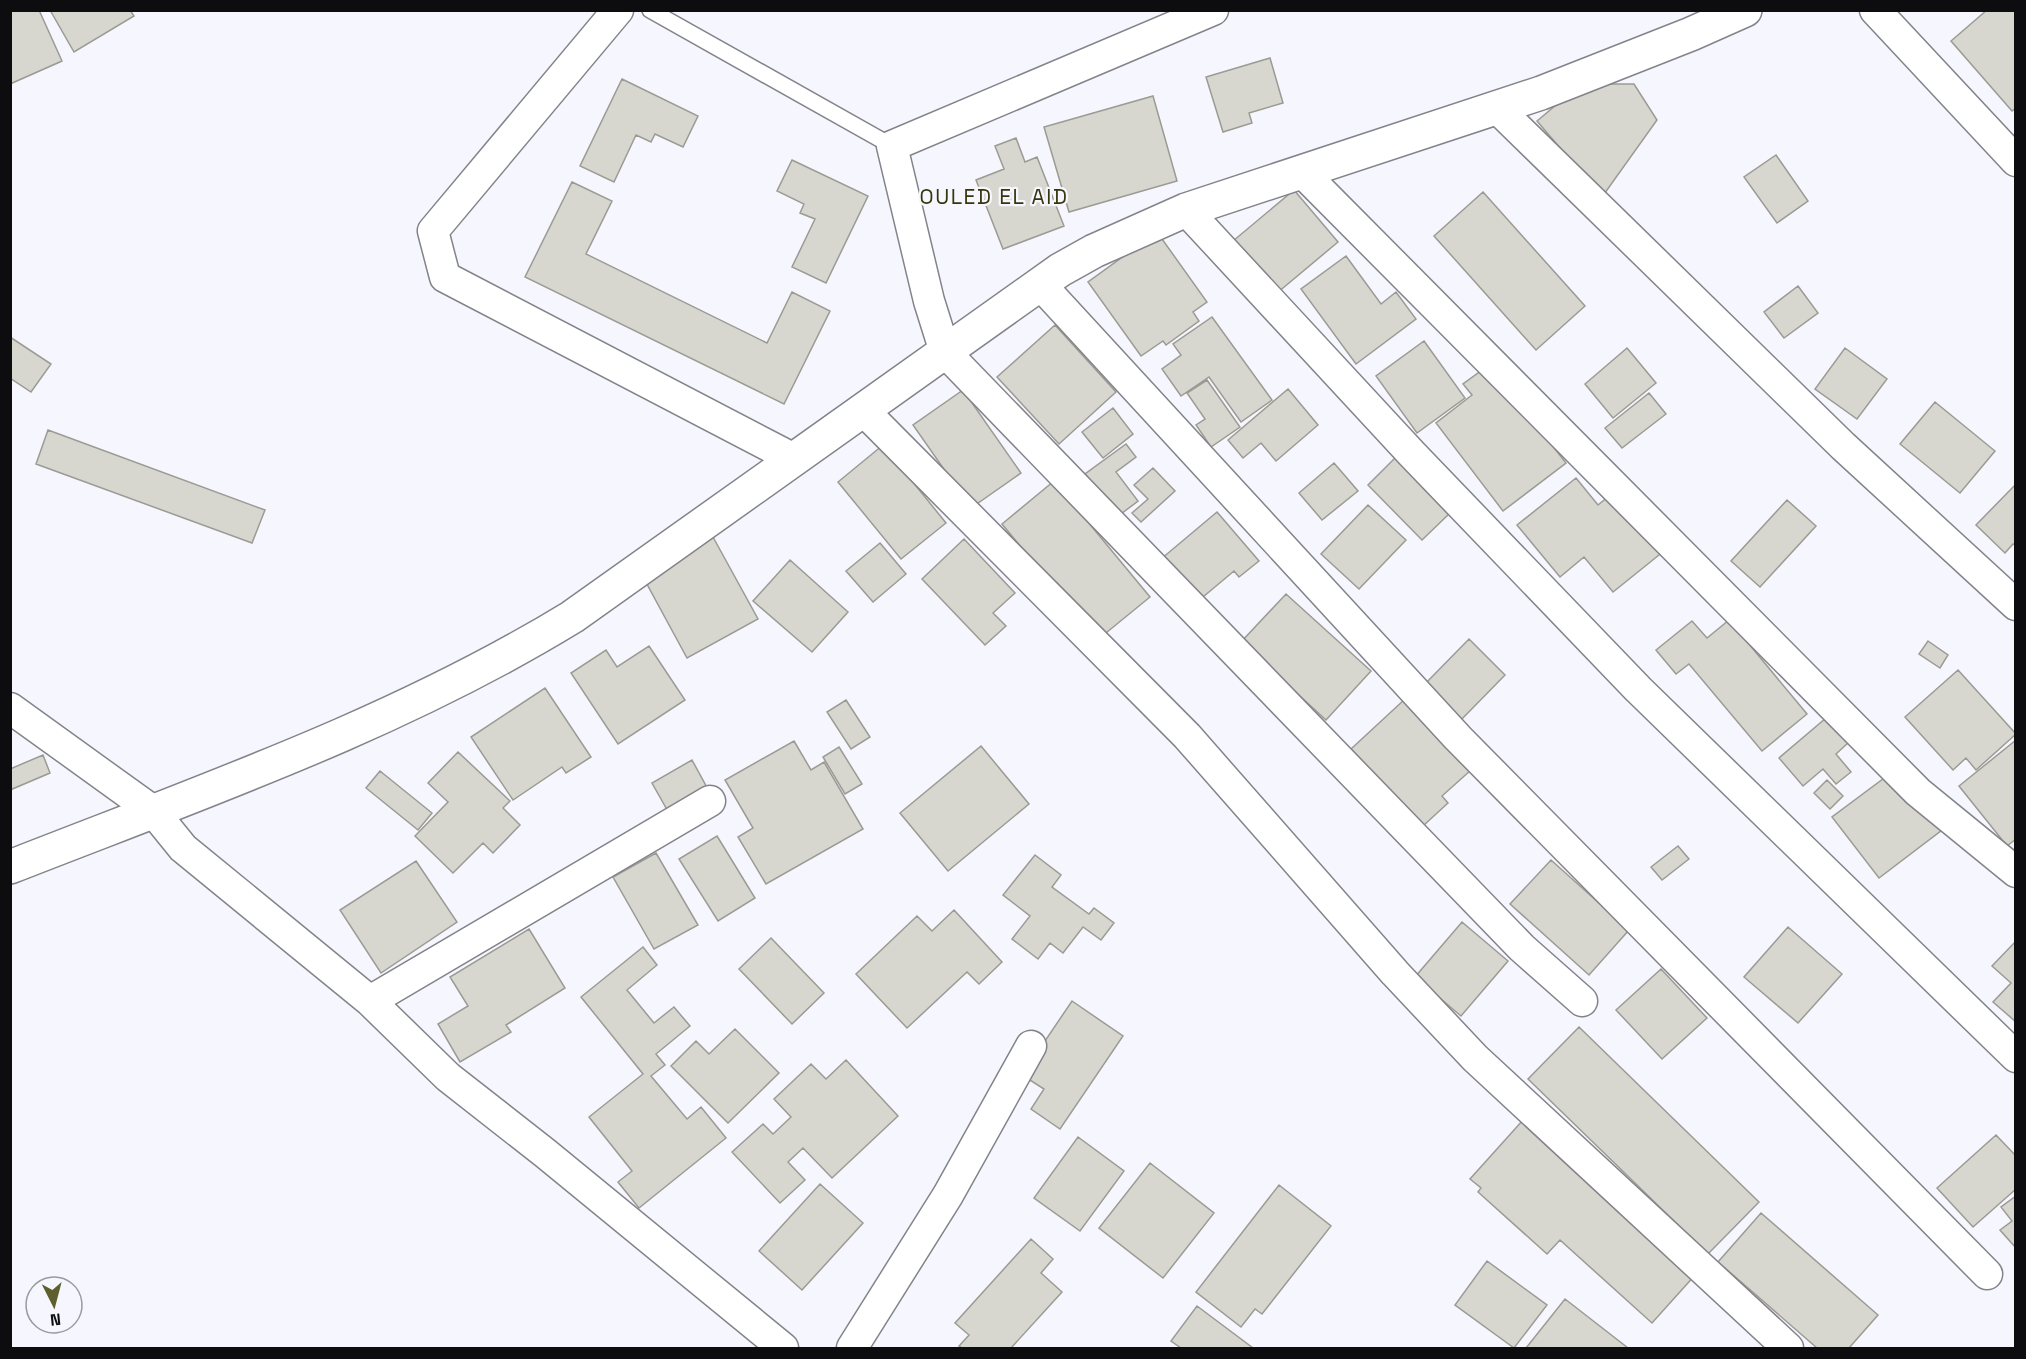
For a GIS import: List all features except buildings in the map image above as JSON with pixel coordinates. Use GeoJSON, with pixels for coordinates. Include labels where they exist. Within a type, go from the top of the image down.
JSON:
{"type":"FeatureCollection","features":[{"type":"Feature","properties":{"kind":"street"},"geometry":{"type":"LineString","coordinates":[[618,10],[433,231],[445,277],[794,459]]}},
{"type":"Feature","properties":{"kind":"street"},"geometry":{"type":"LineString","coordinates":[[1214,10],[892,146],[929,301],[945,352],[1522,948],[1582,1001]]}},
{"type":"Feature","properties":{"kind":"street"},"geometry":{"type":"LineString","coordinates":[[10,867],[309,749],[430,695],[535,640],[572,617],[1060,270],[1094,250],[1186,210],[1540,93],[1691,34],[1745,10]]}},
{"type":"Feature","properties":{"kind":"street"},"geometry":{"type":"LineString","coordinates":[[1875,10],[2016,160]]}},
{"type":"Feature","properties":{"kind":"street"},"geometry":{"type":"LineString","coordinates":[[1497,108],[1843,446],[2016,605]]}},
{"type":"Feature","properties":{"kind":"street"},"geometry":{"type":"LineString","coordinates":[[1302,172],[1918,792],[2016,872]]}},
{"type":"Feature","properties":{"kind":"street"},"geometry":{"type":"LineString","coordinates":[[1186,210],[1420,462],[1638,690],[2016,1056]]}},
{"type":"Feature","properties":{"kind":"street"},"geometry":{"type":"LineString","coordinates":[[1040,284],[1458,738],[1987,1274]]}},
{"type":"Feature","properties":{"kind":"street"},"geometry":{"type":"LineString","coordinates":[[863,410],[1187,736],[1395,973],[1475,1058],[1788,1348]]}},
{"type":"Feature","properties":{"kind":"street"},"geometry":{"type":"LineString","coordinates":[[10,708],[153,811],[183,849],[370,1001],[448,1077],[545,1153],[783,1348]]}},
{"type":"Feature","properties":{"kind":"street"},"geometry":{"type":"LineString","coordinates":[[370,1001],[710,801]]}},
{"type":"Feature","properties":{"kind":"street"},"geometry":{"type":"LineString","coordinates":[[852,1348],[948,1195],[1031,1046]]}},
{"type":"Feature","properties":{"kind":"lane"},"geometry":{"type":"LineString","coordinates":[[650,10],[892,146]]}},
{"type":"Feature","properties":{"kind":"district","name":"OULED EL AID"},"geometry":{"type":"Point","coordinates":[994,196]}}]}
